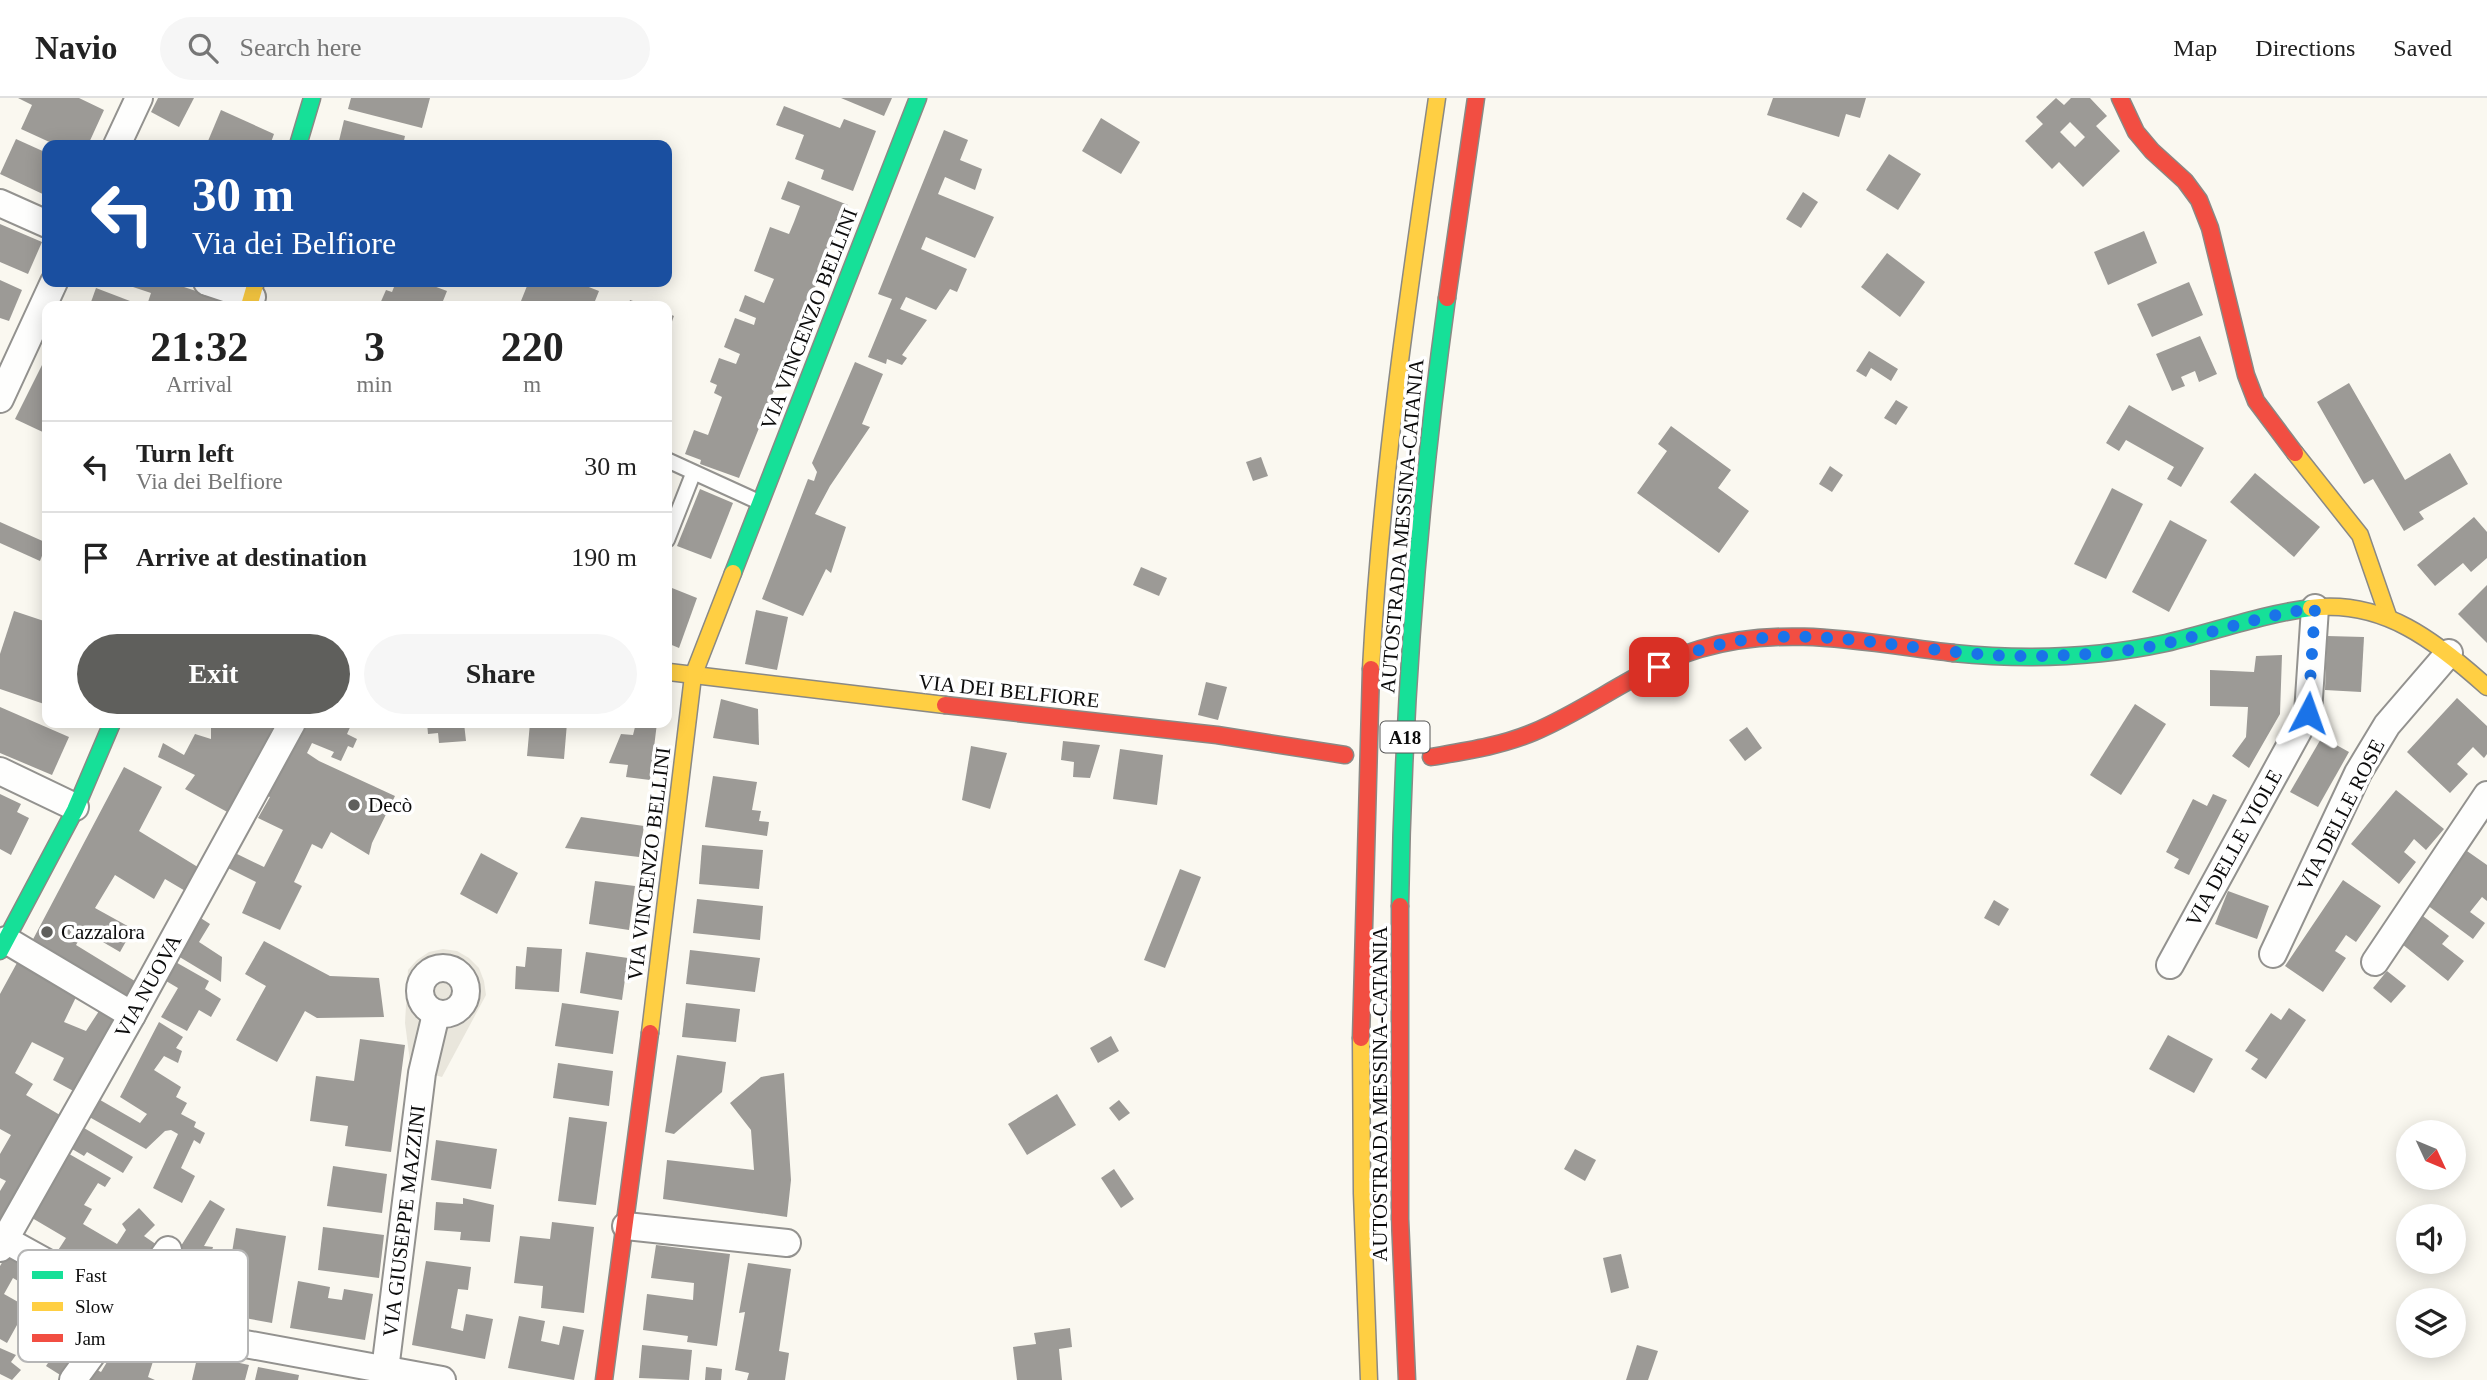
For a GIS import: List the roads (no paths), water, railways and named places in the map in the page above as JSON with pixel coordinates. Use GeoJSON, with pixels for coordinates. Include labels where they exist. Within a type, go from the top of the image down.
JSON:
{"type":"FeatureCollection","features":[{"type":"Feature","properties":{"kind":"main road"},"geometry":{"type":"LineString","coordinates":[[299,140],[312,98]]}},
{"type":"Feature","properties":{"kind":"main road","name":"VIA VINCENZO BELLINI"},"geometry":{"type":"LineString","coordinates":[[604,1380],[626,1226],[693,676],[918,98]]}},
{"type":"Feature","properties":{"kind":"main road","name":"AUTOSTRADA MESSINA-CATANIA"},"geometry":{"type":"LineString","coordinates":[[1369,1380],[1360,1156],[1369,684],[1378,557],[1393,423],[1437,98]]}},
{"type":"Feature","properties":{"kind":"main road","name":"AUTOSTRADA MESSINA-CATANIA"},"geometry":{"type":"LineString","coordinates":[[1407,1380],[1402,1283],[1399,978],[1407,688],[1416,559],[1432,410],[1476,98]]}},
{"type":"Feature","properties":{"kind":"main road"},"geometry":{"type":"LineString","coordinates":[[2120,98],[2136,132],[2152,151],[2185,181],[2199,200],[2210,228],[2246,375],[2256,401],[2360,535],[2388,616]]}},
{"type":"Feature","properties":{"kind":"main road"},"geometry":{"type":"LineString","coordinates":[[1431,757],[1485,748],[1546,727],[1682,655],[1719,644],[1766,637],[1819,636],[1980,655],[2114,652],[2175,641],[2288,611],[2345,607],[2388,616],[2420,631],[2487,687]]}},
{"type":"Feature","properties":{"kind":"main road","name":"VIA DEI BELFIORE"},"geometry":{"type":"LineString","coordinates":[[672,673],[1217,735],[1345,755]]}},
{"type":"Feature","properties":{"kind":"main road"},"geometry":{"type":"LineString","coordinates":[[3,945],[75,807],[110,728]]}},
{"type":"Feature","properties":{"kind":"street"},"geometry":{"type":"LineString","coordinates":[[119,140],[139,98]]}},
{"type":"Feature","properties":{"kind":"street"},"geometry":{"type":"LineString","coordinates":[[0,203],[42,222]]}},
{"type":"Feature","properties":{"kind":"street"},"geometry":{"type":"LineString","coordinates":[[224,287],[252,295]]}},
{"type":"Feature","properties":{"kind":"street"},"geometry":{"type":"LineString","coordinates":[[0,400],[42,308]]}},
{"type":"Feature","properties":{"kind":"street","name":"VIA DELLE VIOLE"},"geometry":{"type":"LineString","coordinates":[[2170,965],[2308,713],[2315,608]]}},
{"type":"Feature","properties":{"kind":"street","name":"VIA DELLE ROSE"},"geometry":{"type":"LineString","coordinates":[[2273,954],[2358,773],[2387,725],[2449,653]]}},
{"type":"Feature","properties":{"kind":"street","name":"VIA NUOVA"},"geometry":{"type":"LineString","coordinates":[[2,1242],[132,1015],[289,728]]}},
{"type":"Feature","properties":{"kind":"street"},"geometry":{"type":"LineString","coordinates":[[0,771],[75,807]]}},
{"type":"Feature","properties":{"kind":"street"},"geometry":{"type":"LineString","coordinates":[[2375,962],[2487,795]]}},
{"type":"Feature","properties":{"kind":"street"},"geometry":{"type":"LineString","coordinates":[[3,945],[132,1015]]}},
{"type":"Feature","properties":{"kind":"street","name":"VIA GIUSEPPE MAZZINI"},"geometry":{"type":"LineString","coordinates":[[385,1370],[422,1073],[436,1013]]}},
{"type":"Feature","properties":{"kind":"street"},"geometry":{"type":"LineString","coordinates":[[626,1226],[787,1243]]}},
{"type":"Feature","properties":{"kind":"street"},"geometry":{"type":"LineString","coordinates":[[2,1242],[18,1250]]}},
{"type":"Feature","properties":{"kind":"street"},"geometry":{"type":"LineString","coordinates":[[248,1345],[442,1380]]}},
{"type":"Feature","properties":{"kind":"street"},"geometry":{"type":"LineString","coordinates":[[73,1380],[86,1362]]}},
{"type":"Feature","properties":{"kind":"lane"},"geometry":{"type":"LineString","coordinates":[[672,463],[760,503]]}},
{"type":"Feature","properties":{"kind":"lane"},"geometry":{"type":"LineString","coordinates":[[672,527],[693,474]]}},
{"type":"Feature","properties":{"kind":"place","name":"Decò"},"geometry":{"type":"Point","coordinates":[354,805]}},
{"type":"Feature","properties":{"kind":"place","name":"Cazzalora"},"geometry":{"type":"Point","coordinates":[47,932]}}]}
